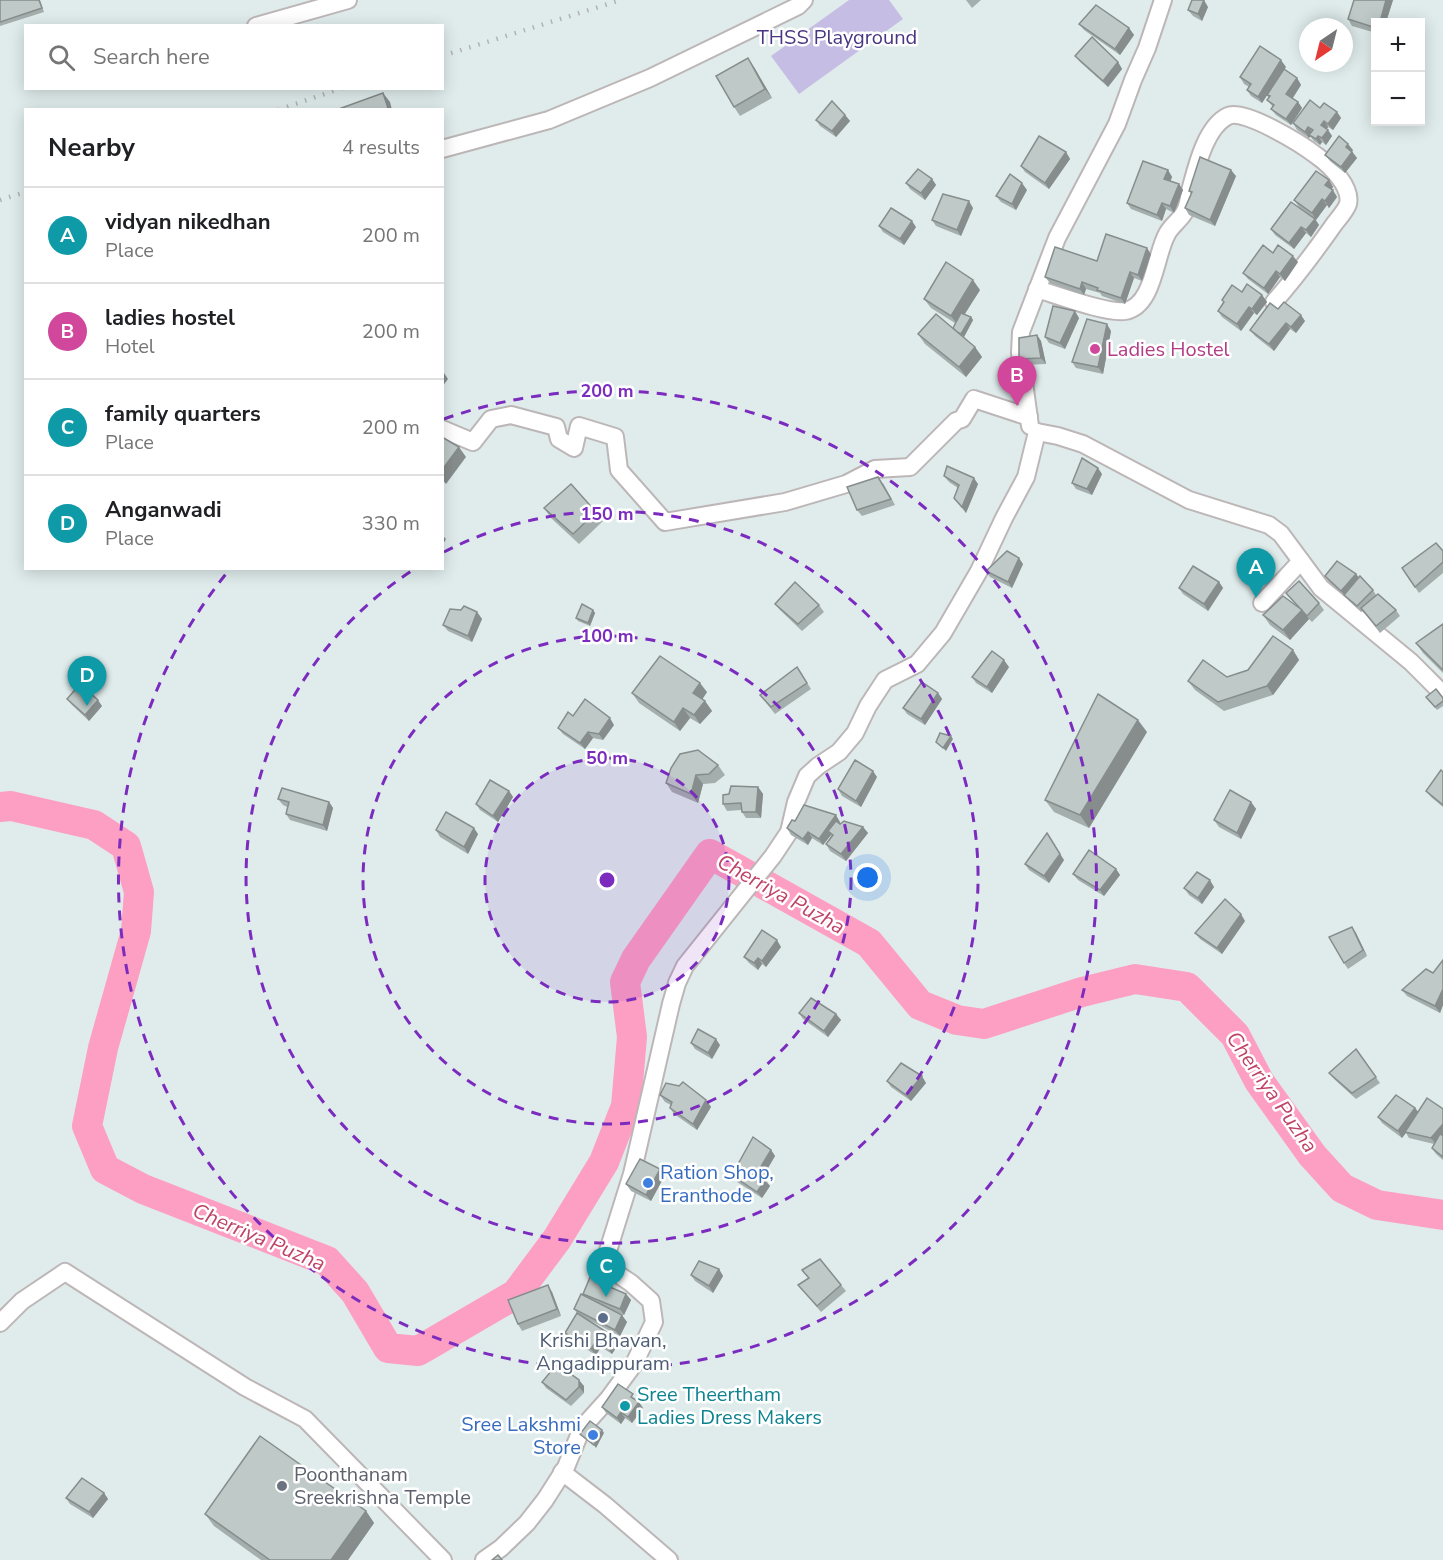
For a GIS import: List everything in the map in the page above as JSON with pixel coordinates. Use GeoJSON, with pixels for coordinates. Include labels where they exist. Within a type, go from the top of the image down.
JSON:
{"type":"FeatureCollection","features":[{"type":"Feature","properties":{"kind":"street"},"geometry":{"type":"LineString","coordinates":[[263,24],[348,0]]}},
{"type":"Feature","properties":{"kind":"street"},"geometry":{"type":"LineString","coordinates":[[444,148],[549,120],[650,78],[798,6],[804,0]]}},
{"type":"Feature","properties":{"kind":"street"},"geometry":{"type":"LineString","coordinates":[[1162,0],[1147,48],[1117,124],[1057,238],[1021,332],[1020,353],[1031,428],[1037,432],[1083,444],[1189,500],[1269,525],[1281,534],[1321,588],[1411,662],[1443,694]]}},
{"type":"Feature","properties":{"kind":"street"},"geometry":{"type":"LineString","coordinates":[[1037,289],[1110,310],[1124,311],[1134,307],[1152,282],[1167,234],[1185,213],[1196,169],[1212,132],[1230,115],[1242,115],[1280,133],[1318,157],[1346,188],[1348,198],[1348,205],[1274,302]]}},
{"type":"Feature","properties":{"kind":"street"},"geometry":{"type":"LineString","coordinates":[[444,430],[473,442],[491,419],[511,414],[556,427],[559,439],[574,448],[579,426],[615,436],[620,470],[665,522],[785,502],[846,484],[875,469],[910,467],[956,421],[962,419],[974,399],[1029,417]]}},
{"type":"Feature","properties":{"kind":"street"},"geometry":{"type":"LineString","coordinates":[[484,1560],[501,1548],[528,1522],[545,1500],[562,1472],[582,1428],[609,1398],[634,1364],[654,1322],[651,1301],[616,1273],[607,1254],[632,1174],[677,983],[685,966],[773,856],[789,831],[796,802],[807,776],[839,752],[855,733],[868,706],[885,680],[917,664],[943,633],[980,571],[1026,477],[1037,432]]}},
{"type":"Feature","properties":{"kind":"street"},"geometry":{"type":"LineString","coordinates":[[1262,603],[1301,561]]}},
{"type":"Feature","properties":{"kind":"street"},"geometry":{"type":"LineString","coordinates":[[0,1323],[22,1301],[65,1272],[245,1387],[305,1419],[443,1560]]}},
{"type":"Feature","properties":{"kind":"street"},"geometry":{"type":"LineString","coordinates":[[562,1472],[605,1505],[669,1560]]}},
{"type":"Feature","properties":{"kind":"green space","name":"THSS Playground"},"geometry":{"type":"Polygon","coordinates":[[[849,0],[889,0],[903,19],[799,94],[771,56],[849,0]]]}},
{"type":"Feature","properties":{"kind":"building"},"geometry":{"type":"Polygon","coordinates":[[[0,0],[39,0],[42,8],[0,22],[0,0]]]}},
{"type":"Feature","properties":{"kind":"building"},"geometry":{"type":"Polygon","coordinates":[[[1192,0],[1204,0],[1198,14],[1188,10],[1192,0]]]}},
{"type":"Feature","properties":{"kind":"building"},"geometry":{"type":"Polygon","coordinates":[[[1354,0],[1386,0],[1381,18],[1371,18],[1371,26],[1348,18],[1354,0]]]}},
{"type":"Feature","properties":{"kind":"building"},"geometry":{"type":"Polygon","coordinates":[[[1096,5],[1129,28],[1115,49],[1079,24],[1096,5]]]}},
{"type":"Feature","properties":{"kind":"building"},"geometry":{"type":"Polygon","coordinates":[[[1092,37],[1118,62],[1103,81],[1075,56],[1092,37]]]}},
{"type":"Feature","properties":{"kind":"building"},"geometry":{"type":"Polygon","coordinates":[[[1260,46],[1281,60],[1258,97],[1247,90],[1251,84],[1240,77],[1260,46]]]}},
{"type":"Feature","properties":{"kind":"building"},"geometry":{"type":"Polygon","coordinates":[[[748,58],[765,89],[734,107],[716,76],[748,58]]]}},
{"type":"Feature","properties":{"kind":"building"},"geometry":{"type":"Polygon","coordinates":[[[1284,69],[1297,78],[1286,94],[1298,102],[1286,119],[1271,109],[1274,105],[1267,100],[1270,96],[1267,95],[1284,69]]]}},
{"type":"Feature","properties":{"kind":"building"},"geometry":{"type":"Polygon","coordinates":[[[383,93],[388,108],[342,108],[383,93]]]}},
{"type":"Feature","properties":{"kind":"building"},"geometry":{"type":"Polygon","coordinates":[[[1310,100],[1320,108],[1324,103],[1337,112],[1328,124],[1324,121],[1321,125],[1328,130],[1322,138],[1318,136],[1316,139],[1309,135],[1313,130],[1308,127],[1305,132],[1293,123],[1310,100]]]}},
{"type":"Feature","properties":{"kind":"building"},"geometry":{"type":"Polygon","coordinates":[[[832,101],[845,115],[832,131],[816,120],[832,101]]]}},
{"type":"Feature","properties":{"kind":"building"},"geometry":{"type":"Polygon","coordinates":[[[1039,136],[1066,152],[1045,183],[1021,166],[1039,136]]]}},
{"type":"Feature","properties":{"kind":"building"},"geometry":{"type":"Polygon","coordinates":[[[1339,136],[1348,144],[1346,147],[1352,152],[1341,167],[1325,155],[1339,136]]]}},
{"type":"Feature","properties":{"kind":"building"},"geometry":{"type":"Polygon","coordinates":[[[1200,157],[1231,170],[1210,220],[1185,208],[1192,192],[1189,191],[1200,157]]]}},
{"type":"Feature","properties":{"kind":"building"},"geometry":{"type":"Polygon","coordinates":[[[1143,161],[1168,170],[1164,179],[1179,184],[1170,206],[1162,203],[1157,215],[1127,203],[1143,161]]]}},
{"type":"Feature","properties":{"kind":"building"},"geometry":{"type":"Polygon","coordinates":[[[918,169],[932,179],[921,193],[906,183],[918,169]]]}},
{"type":"Feature","properties":{"kind":"building"},"geometry":{"type":"Polygon","coordinates":[[[1316,171],[1329,180],[1325,185],[1333,190],[1325,201],[1322,199],[1312,213],[1294,200],[1316,171]]]}},
{"type":"Feature","properties":{"kind":"building"},"geometry":{"type":"Polygon","coordinates":[[[1010,174],[1022,183],[1012,204],[996,196],[1010,174]]]}},
{"type":"Feature","properties":{"kind":"building"},"geometry":{"type":"Polygon","coordinates":[[[943,194],[969,201],[957,230],[932,220],[943,194]]]}},
{"type":"Feature","properties":{"kind":"building"},"geometry":{"type":"Polygon","coordinates":[[[1291,202],[1315,219],[1306,230],[1301,227],[1289,243],[1271,229],[1291,202]]]}},
{"type":"Feature","properties":{"kind":"building"},"geometry":{"type":"Polygon","coordinates":[[[891,208],[912,221],[900,239],[879,226],[891,208]]]}},
{"type":"Feature","properties":{"kind":"building"},"geometry":{"type":"Polygon","coordinates":[[[1106,234],[1147,248],[1138,275],[1130,272],[1121,298],[1082,282],[1080,289],[1045,277],[1055,247],[1097,261],[1106,234]]]}},
{"type":"Feature","properties":{"kind":"building"},"geometry":{"type":"Polygon","coordinates":[[[1263,245],[1273,253],[1278,245],[1293,256],[1280,274],[1276,271],[1264,288],[1243,273],[1263,245]]]}},
{"type":"Feature","properties":{"kind":"building"},"geometry":{"type":"Polygon","coordinates":[[[946,262],[973,280],[951,316],[924,299],[946,262]]]}},
{"type":"Feature","properties":{"kind":"building"},"geometry":{"type":"Polygon","coordinates":[[[1247,284],[1262,295],[1252,309],[1249,307],[1237,324],[1218,311],[1232,285],[1242,292],[1247,284]]]}},
{"type":"Feature","properties":{"kind":"building"},"geometry":{"type":"Polygon","coordinates":[[[1284,302],[1301,315],[1291,327],[1286,323],[1269,344],[1250,330],[1270,303],[1278,309],[1284,302]]]}},
{"type":"Feature","properties":{"kind":"building"},"geometry":{"type":"Polygon","coordinates":[[[1053,306],[1075,311],[1060,343],[1045,337],[1053,306]]]}},
{"type":"Feature","properties":{"kind":"building"},"geometry":{"type":"Polygon","coordinates":[[[961,313],[971,317],[961,334],[953,328],[961,313]]]}},
{"type":"Feature","properties":{"kind":"building"},"geometry":{"type":"Polygon","coordinates":[[[936,314],[975,347],[959,367],[918,334],[936,314]]]}},
{"type":"Feature","properties":{"kind":"building","name":"Ladies Hostel"},"geometry":{"type":"Polygon","coordinates":[[[1087,319],[1107,324],[1098,367],[1072,362],[1087,319]]]}},
{"type":"Feature","properties":{"kind":"building"},"geometry":{"type":"Polygon","coordinates":[[[1037,335],[1041,358],[1019,359],[1019,338],[1037,335]]]}},
{"type":"Feature","properties":{"kind":"building"},"geometry":{"type":"Polygon","coordinates":[[[444,438],[459,447],[444,467],[444,438]]]}},
{"type":"Feature","properties":{"kind":"building"},"geometry":{"type":"Polygon","coordinates":[[[1082,458],[1098,468],[1087,489],[1072,483],[1082,458]]]}},
{"type":"Feature","properties":{"kind":"building"},"geometry":{"type":"Polygon","coordinates":[[[947,466],[974,478],[962,507],[954,498],[959,485],[944,476],[947,466]]]}},
{"type":"Feature","properties":{"kind":"building"},"geometry":{"type":"Polygon","coordinates":[[[878,477],[891,499],[857,510],[847,487],[878,477]]]}},
{"type":"Feature","properties":{"kind":"building"},"geometry":{"type":"Polygon","coordinates":[[[571,484],[596,512],[573,534],[544,508],[571,484]]]}},
{"type":"Feature","properties":{"kind":"building"},"geometry":{"type":"Polygon","coordinates":[[[1436,543],[1443,551],[1443,562],[1415,587],[1402,568],[1436,543]]]}},
{"type":"Feature","properties":{"kind":"building"},"geometry":{"type":"Polygon","coordinates":[[[1007,551],[1019,558],[1008,582],[986,571],[1007,551]]]}},
{"type":"Feature","properties":{"kind":"building"},"geometry":{"type":"Polygon","coordinates":[[[1337,561],[1356,574],[1341,591],[1325,576],[1337,561]]]}},
{"type":"Feature","properties":{"kind":"building"},"geometry":{"type":"Polygon","coordinates":[[[1193,566],[1219,582],[1204,604],[1179,588],[1193,566]]]}},
{"type":"Feature","properties":{"kind":"building"},"geometry":{"type":"Polygon","coordinates":[[[1360,576],[1373,590],[1357,606],[1344,595],[1360,576]]]}},
{"type":"Feature","properties":{"kind":"building"},"geometry":{"type":"Polygon","coordinates":[[[1299,581],[1319,603],[1307,616],[1286,593],[1299,581]]]}},
{"type":"Feature","properties":{"kind":"building"},"geometry":{"type":"Polygon","coordinates":[[[795,582],[819,605],[798,624],[775,604],[795,582]]]}},
{"type":"Feature","properties":{"kind":"building"},"geometry":{"type":"Polygon","coordinates":[[[1378,594],[1396,610],[1376,626],[1361,608],[1378,594]]]}},
{"type":"Feature","properties":{"kind":"building"},"geometry":{"type":"Polygon","coordinates":[[[1283,596],[1302,610],[1283,630],[1263,615],[1283,596]]]}},
{"type":"Feature","properties":{"kind":"building"},"geometry":{"type":"Polygon","coordinates":[[[582,604],[593,610],[588,623],[576,618],[582,604]]]}},
{"type":"Feature","properties":{"kind":"building"},"geometry":{"type":"Polygon","coordinates":[[[464,606],[477,612],[468,636],[443,625],[450,609],[461,610],[464,606]]]}},
{"type":"Feature","properties":{"kind":"building"},"geometry":{"type":"Polygon","coordinates":[[[1443,624],[1443,670],[1416,643],[1443,624]]]}},
{"type":"Feature","properties":{"kind":"building"},"geometry":{"type":"Polygon","coordinates":[[[1273,636],[1293,650],[1267,686],[1218,702],[1188,681],[1203,660],[1227,677],[1248,670],[1273,636]]]}},
{"type":"Feature","properties":{"kind":"building"},"geometry":{"type":"Polygon","coordinates":[[[992,651],[1004,660],[987,687],[972,677],[992,651]]]}},
{"type":"Feature","properties":{"kind":"building"},"geometry":{"type":"Polygon","coordinates":[[[660,656],[700,683],[693,693],[705,701],[694,715],[683,708],[674,722],[632,693],[660,656]]]}},
{"type":"Feature","properties":{"kind":"building"},"geometry":{"type":"Polygon","coordinates":[[[797,667],[807,683],[771,707],[760,695],[797,667]]]}},
{"type":"Feature","properties":{"kind":"building"},"geometry":{"type":"Polygon","coordinates":[[[922,682],[938,693],[921,719],[903,708],[922,682]]]}},
{"type":"Feature","properties":{"kind":"building"},"geometry":{"type":"Polygon","coordinates":[[[80,684],[98,700],[85,715],[67,699],[80,684]]]}},
{"type":"Feature","properties":{"kind":"building"},"geometry":{"type":"Polygon","coordinates":[[[1436,689],[1443,701],[1435,707],[1426,697],[1436,689]]]}},
{"type":"Feature","properties":{"kind":"building"},"geometry":{"type":"Polygon","coordinates":[[[1098,694],[1138,720],[1080,815],[1045,800],[1098,694]]]}},
{"type":"Feature","properties":{"kind":"building"},"geometry":{"type":"Polygon","coordinates":[[[585,699],[610,718],[599,734],[588,732],[580,743],[558,728],[568,712],[573,716],[585,699]]]}},
{"type":"Feature","properties":{"kind":"building"},"geometry":{"type":"Polygon","coordinates":[[[940,733],[951,736],[943,748],[936,742],[940,733]]]}},
{"type":"Feature","properties":{"kind":"building"},"geometry":{"type":"Polygon","coordinates":[[[698,750],[718,765],[709,774],[696,775],[691,794],[666,783],[671,768],[680,754],[698,750]]]}},
{"type":"Feature","properties":{"kind":"building"},"geometry":{"type":"Polygon","coordinates":[[[855,760],[873,771],[856,801],[838,789],[855,760]]]}},
{"type":"Feature","properties":{"kind":"building"},"geometry":{"type":"Polygon","coordinates":[[[1441,770],[1443,772],[1443,805],[1426,791],[1441,770]]]}},
{"type":"Feature","properties":{"kind":"building"},"geometry":{"type":"Polygon","coordinates":[[[490,780],[509,791],[493,816],[476,804],[490,780]]]}},
{"type":"Feature","properties":{"kind":"building"},"geometry":{"type":"Polygon","coordinates":[[[731,786],[758,787],[756,812],[742,812],[741,803],[723,804],[723,795],[729,794],[731,786]]]}},
{"type":"Feature","properties":{"kind":"building"},"geometry":{"type":"Polygon","coordinates":[[[282,788],[329,802],[323,825],[286,814],[289,802],[278,799],[282,788]]]}},
{"type":"Feature","properties":{"kind":"building"},"geometry":{"type":"Polygon","coordinates":[[[1230,790],[1251,802],[1237,833],[1214,820],[1230,790]]]}},
{"type":"Feature","properties":{"kind":"building"},"geometry":{"type":"Polygon","coordinates":[[[804,805],[836,815],[819,839],[808,832],[803,839],[787,828],[792,820],[795,821],[804,805]]]}},
{"type":"Feature","properties":{"kind":"building"},"geometry":{"type":"Polygon","coordinates":[[[446,812],[474,828],[464,847],[436,830],[446,812]]]}},
{"type":"Feature","properties":{"kind":"building"},"geometry":{"type":"Polygon","coordinates":[[[836,821],[840,824],[844,821],[863,827],[841,854],[826,844],[833,835],[828,831],[836,821]]]}},
{"type":"Feature","properties":{"kind":"building"},"geometry":{"type":"Polygon","coordinates":[[[1047,833],[1060,854],[1044,876],[1025,864],[1047,833]]]}},
{"type":"Feature","properties":{"kind":"building"},"geometry":{"type":"Polygon","coordinates":[[[1089,850],[1116,869],[1100,890],[1073,874],[1089,850]]]}},
{"type":"Feature","properties":{"kind":"building"},"geometry":{"type":"Polygon","coordinates":[[[1197,872],[1210,880],[1198,898],[1184,888],[1197,872]]]}},
{"type":"Feature","properties":{"kind":"building"},"geometry":{"type":"Polygon","coordinates":[[[1225,899],[1241,914],[1217,948],[1195,933],[1225,899]]]}},
{"type":"Feature","properties":{"kind":"building"},"geometry":{"type":"Polygon","coordinates":[[[1352,927],[1363,950],[1344,963],[1329,937],[1352,927]]]}},
{"type":"Feature","properties":{"kind":"building"},"geometry":{"type":"Polygon","coordinates":[[[762,930],[777,940],[762,961],[758,958],[754,963],[744,957],[762,930]]]}},
{"type":"Feature","properties":{"kind":"building"},"geometry":{"type":"Polygon","coordinates":[[[1443,960],[1443,989],[1435,1006],[1402,990],[1426,969],[1433,973],[1443,960]]]}},
{"type":"Feature","properties":{"kind":"building"},"geometry":{"type":"Polygon","coordinates":[[[811,998],[836,1014],[824,1031],[799,1013],[811,998]]]}},
{"type":"Feature","properties":{"kind":"building"},"geometry":{"type":"Polygon","coordinates":[[[698,1029],[716,1039],[708,1053],[691,1043],[698,1029]]]}},
{"type":"Feature","properties":{"kind":"building"},"geometry":{"type":"Polygon","coordinates":[[[1356,1049],[1376,1077],[1352,1093],[1329,1073],[1356,1049]]]}},
{"type":"Feature","properties":{"kind":"building"},"geometry":{"type":"Polygon","coordinates":[[[901,1063],[922,1076],[906,1095],[887,1081],[901,1063]]]}},
{"type":"Feature","properties":{"kind":"building"},"geometry":{"type":"Polygon","coordinates":[[[683,1082],[706,1100],[693,1124],[670,1108],[672,1102],[660,1095],[666,1083],[679,1086],[683,1082]]]}},
{"type":"Feature","properties":{"kind":"building"},"geometry":{"type":"Polygon","coordinates":[[[1396,1095],[1415,1108],[1398,1131],[1378,1117],[1396,1095]]]}},
{"type":"Feature","properties":{"kind":"building"},"geometry":{"type":"Polygon","coordinates":[[[1427,1098],[1443,1109],[1443,1124],[1431,1138],[1405,1132],[1427,1098]]]}},
{"type":"Feature","properties":{"kind":"building"},"geometry":{"type":"Polygon","coordinates":[[[1440,1134],[1443,1136],[1443,1157],[1432,1148],[1440,1134]]]}},
{"type":"Feature","properties":{"kind":"building"},"geometry":{"type":"Polygon","coordinates":[[[753,1137],[771,1150],[757,1173],[765,1180],[757,1192],[732,1175],[753,1137]]]}},
{"type":"Feature","properties":{"kind":"building","name":"Ration Shop, Eranthode"},"geometry":{"type":"Polygon","coordinates":[[[640,1159],[660,1169],[646,1195],[626,1184],[640,1159]]]}},
{"type":"Feature","properties":{"kind":"building"},"geometry":{"type":"Polygon","coordinates":[[[820,1259],[841,1285],[817,1306],[798,1285],[809,1278],[802,1270],[820,1259]]]}},
{"type":"Feature","properties":{"kind":"building"},"geometry":{"type":"Polygon","coordinates":[[[699,1261],[719,1269],[709,1286],[691,1275],[699,1261]]]}},
{"type":"Feature","properties":{"kind":"building"},"geometry":{"type":"Polygon","coordinates":[[[591,1275],[610,1283],[612,1288],[626,1294],[620,1309],[583,1294],[591,1275]]]}},
{"type":"Feature","properties":{"kind":"building"},"geometry":{"type":"Polygon","coordinates":[[[548,1285],[557,1309],[518,1324],[508,1300],[548,1285]]]}},
{"type":"Feature","properties":{"kind":"building","name":"Krishi Bhavan, Angadippuram"},"geometry":{"type":"Polygon","coordinates":[[[581,1294],[622,1315],[615,1330],[574,1309],[581,1294]]]}},
{"type":"Feature","properties":{"kind":"building"},"geometry":{"type":"Polygon","coordinates":[[[577,1313],[614,1337],[607,1348],[596,1341],[591,1349],[565,1333],[577,1313]]]}},
{"type":"Feature","properties":{"kind":"building"},"geometry":{"type":"Polygon","coordinates":[[[557,1364],[579,1380],[579,1387],[566,1400],[542,1382],[557,1364]]]}},
{"type":"Feature","properties":{"kind":"building","name":"Sree Theertham Ladies Dress Makers"},"geometry":{"type":"Polygon","coordinates":[[[618,1384],[633,1394],[631,1397],[639,1402],[628,1417],[621,1412],[617,1418],[602,1407],[618,1384]]]}},
{"type":"Feature","properties":{"kind":"building","name":"Sree Lakshmi Store"},"geometry":{"type":"Polygon","coordinates":[[[590,1421],[602,1430],[594,1445],[580,1434],[590,1421]]]}},
{"type":"Feature","properties":{"kind":"building","name":"Poonthanam Sreekrishna Temple"},"geometry":{"type":"Polygon","coordinates":[[[260,1436],[366,1511],[331,1560],[270,1560],[205,1514],[260,1436]]]}},
{"type":"Feature","properties":{"kind":"building"},"geometry":{"type":"Polygon","coordinates":[[[82,1478],[104,1493],[89,1512],[66,1498],[82,1478]]]}},
{"type":"Feature","properties":{"kind":"building"},"geometry":{"type":"Polygon","coordinates":[[[498,1555],[502,1560],[492,1560],[498,1555]]]}},
{"type":"Feature","properties":{"kind":"waterway","name":"Cherriya Puzha"},"geometry":{"type":"LineString","coordinates":[[0,807],[11,806],[94,825],[126,846],[139,892],[136,931],[103,1048],[87,1126],[105,1169],[143,1189],[327,1261],[355,1292],[388,1348],[418,1351],[516,1294],[557,1239],[604,1162],[626,1106],[632,1037],[625,982],[636,959],[710,854],[869,943],[920,1005],[957,1020],[984,1024],[1082,992],[1135,979],[1187,987],[1235,1035],[1259,1081],[1312,1155],[1342,1188],[1377,1205],[1443,1215]]}},
{"type":"Feature","properties":{"kind":"railway"},"geometry":{"type":"LineString","coordinates":[[444,55],[621,0]]}},
{"type":"Feature","properties":{"kind":"railway"},"geometry":{"type":"LineString","coordinates":[[284,108],[336,90]]}},
{"type":"Feature","properties":{"kind":"railway"},"geometry":{"type":"LineString","coordinates":[[0,200],[24,193]]}},
{"type":"Feature","properties":{"kind":"place","name":"Ladies Hostel"},"geometry":{"type":"Point","coordinates":[1095,349]}},
{"type":"Feature","properties":{"kind":"place","name":"ladies hostel"},"geometry":{"type":"Point","coordinates":[1017,406]}},
{"type":"Feature","properties":{"kind":"place","name":"vidyan nikedhan"},"geometry":{"type":"Point","coordinates":[1256,598]}},
{"type":"Feature","properties":{"kind":"place","name":"Anganwadi"},"geometry":{"type":"Point","coordinates":[87,706]}},
{"type":"Feature","properties":{"kind":"place","name":"Ration Shop, Eranthode"},"geometry":{"type":"Point","coordinates":[648,1183]}},
{"type":"Feature","properties":{"kind":"place","name":"family quarters"},"geometry":{"type":"Point","coordinates":[606,1297]}},
{"type":"Feature","properties":{"kind":"place","name":"Krishi Bhavan, Angadippuram"},"geometry":{"type":"Point","coordinates":[603,1318]}},
{"type":"Feature","properties":{"kind":"place","name":"Sree Theertham Ladies Dress Makers"},"geometry":{"type":"Point","coordinates":[625,1406]}},
{"type":"Feature","properties":{"kind":"place","name":"Sree Lakshmi Store"},"geometry":{"type":"Point","coordinates":[593,1435]}},
{"type":"Feature","properties":{"kind":"place","name":"Poonthanam Sreekrishna Temple"},"geometry":{"type":"Point","coordinates":[282,1486]}}]}
